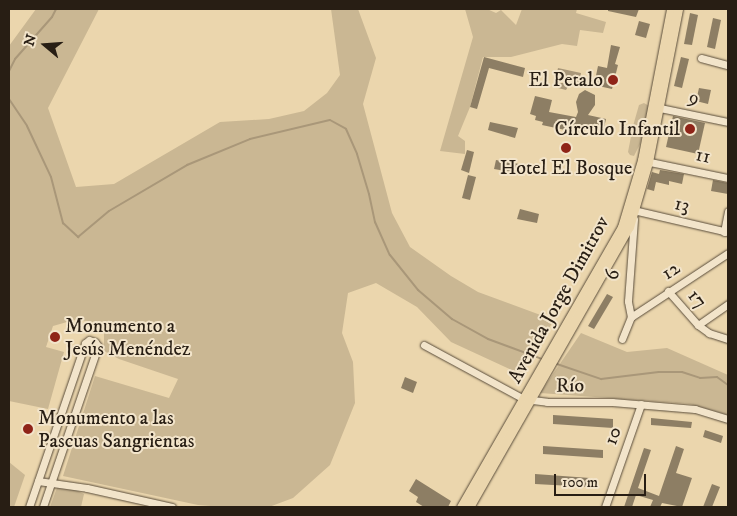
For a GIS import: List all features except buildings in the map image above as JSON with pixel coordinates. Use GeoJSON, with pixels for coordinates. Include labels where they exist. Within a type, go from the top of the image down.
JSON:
{"type":"FeatureCollection","features":[{"type":"Feature","properties":{"kind":"main road","name":"Avenida Jorge Dimitrov"},"geometry":{"type":"LineString","coordinates":[[656,107],[671,9]]}},
{"type":"Feature","properties":{"kind":"main road","name":"Avenida Jorge Dimitrov"},"geometry":{"type":"LineString","coordinates":[[469,507],[557,349],[624,240],[645,161],[678,9]]}},
{"type":"Feature","properties":{"kind":"main road","name":"Avenida Jorge Dimitrov"},"geometry":{"type":"LineString","coordinates":[[461,507],[528,399]]}},
{"type":"Feature","properties":{"kind":"street"},"geometry":{"type":"LineString","coordinates":[[701,58],[728,65]]}},
{"type":"Feature","properties":{"kind":"street","name":"9"},"geometry":{"type":"LineString","coordinates":[[656,107],[728,122]]}},
{"type":"Feature","properties":{"kind":"street","name":"11"},"geometry":{"type":"LineString","coordinates":[[645,161],[728,178]]}},
{"type":"Feature","properties":{"kind":"street","name":"13"},"geometry":{"type":"LineString","coordinates":[[632,210],[726,232]]}},
{"type":"Feature","properties":{"kind":"street","name":"6"},"geometry":{"type":"LineString","coordinates":[[622,339],[631,317],[628,301],[632,210]]}},
{"type":"Feature","properties":{"kind":"street"},"geometry":{"type":"LineString","coordinates":[[726,232],[728,211]]}},
{"type":"Feature","properties":{"kind":"street","name":"12"},"geometry":{"type":"LineString","coordinates":[[631,317],[728,253]]}},
{"type":"Feature","properties":{"kind":"street","name":"17"},"geometry":{"type":"LineString","coordinates":[[668,291],[698,325],[709,333],[728,339]]}},
{"type":"Feature","properties":{"kind":"street"},"geometry":{"type":"LineString","coordinates":[[698,325],[728,304]]}},
{"type":"Feature","properties":{"kind":"street"},"geometry":{"type":"LineString","coordinates":[[29,507],[85,343],[89,340],[96,342],[98,346],[43,507]]}},
{"type":"Feature","properties":{"kind":"street","name":"Río"},"geometry":{"type":"LineString","coordinates":[[424,345],[528,399],[641,404],[695,409],[728,419]]}},
{"type":"Feature","properties":{"kind":"street","name":"10"},"geometry":{"type":"LineString","coordinates":[[605,507],[641,404]]}},
{"type":"Feature","properties":{"kind":"street"},"geometry":{"type":"LineString","coordinates":[[38,481],[86,488],[172,507]]}},
{"type":"Feature","properties":{"kind":"shaded area"},"geometry":{"type":"Polygon","coordinates":[[[36,9],[99,9],[48,108],[76,187],[114,184],[220,122],[269,119],[304,111],[327,93],[340,75],[331,9],[358,9],[376,58],[363,104],[392,213],[410,247],[451,276],[478,292],[554,320],[520,374],[451,342],[417,307],[376,283],[348,293],[342,333],[353,362],[355,403],[330,465],[293,498],[269,507],[198,505],[63,476],[95,376],[169,398],[178,379],[119,359],[104,351],[104,331],[88,321],[74,320],[53,326],[46,347],[64,352],[48,409],[9,401],[9,46],[36,9]]]}},
{"type":"Feature","properties":{"kind":"shaded area"},"geometry":{"type":"Polygon","coordinates":[[[465,9],[487,9],[496,13],[501,10],[516,25],[522,9],[577,9],[576,13],[606,22],[603,33],[580,30],[577,46],[562,44],[511,57],[483,57],[470,107],[458,136],[465,141],[465,154],[440,151],[473,37],[465,9]]]}},
{"type":"Feature","properties":{"kind":"shaded area"},"geometry":{"type":"Polygon","coordinates":[[[558,68],[581,73],[579,84],[559,80],[558,83],[568,83],[569,85],[566,90],[558,88],[555,81],[558,68]]]}},
{"type":"Feature","properties":{"kind":"shaded area"},"geometry":{"type":"Polygon","coordinates":[[[644,103],[649,106],[640,144],[634,156],[628,152],[639,105],[644,103]]]}},
{"type":"Feature","properties":{"kind":"shaded area"},"geometry":{"type":"Polygon","coordinates":[[[581,333],[627,352],[667,348],[728,375],[728,415],[690,404],[540,393],[581,333]]]}},
{"type":"Feature","properties":{"kind":"shaded area"},"geometry":{"type":"Polygon","coordinates":[[[9,462],[25,475],[14,507],[9,507],[9,462]]]}},
{"type":"Feature","properties":{"kind":"shaded area"},"geometry":{"type":"Polygon","coordinates":[[[59,482],[84,494],[81,507],[50,507],[59,482]]]}},
{"type":"Feature","properties":{"kind":"waterway"},"geometry":{"type":"LineString","coordinates":[[9,71],[15,59],[52,17],[56,9]]}},
{"type":"Feature","properties":{"kind":"waterway"},"geometry":{"type":"LineString","coordinates":[[9,99],[27,126],[51,177],[63,223],[78,237],[109,211],[187,165],[250,139],[330,120],[346,129],[357,154],[375,222],[390,255],[418,290],[452,319],[488,339],[542,359]]}},
{"type":"Feature","properties":{"kind":"waterway"},"geometry":{"type":"LineString","coordinates":[[554,363],[601,379],[659,372],[682,372],[700,378],[717,377],[728,385]]}},
{"type":"Feature","properties":{"kind":"place","name":"El Petalo"},"geometry":{"type":"Point","coordinates":[613,80]}},
{"type":"Feature","properties":{"kind":"place","name":"Círculo Infantil"},"geometry":{"type":"Point","coordinates":[690,129]}},
{"type":"Feature","properties":{"kind":"place","name":"Hotel El Bosque"},"geometry":{"type":"Point","coordinates":[566,148]}},
{"type":"Feature","properties":{"kind":"place","name":"Monumento a Jesús Menéndez"},"geometry":{"type":"Point","coordinates":[55,337]}},
{"type":"Feature","properties":{"kind":"place","name":"Monumento a las Pascuas Sangrientas"},"geometry":{"type":"Point","coordinates":[28,429]}}]}
